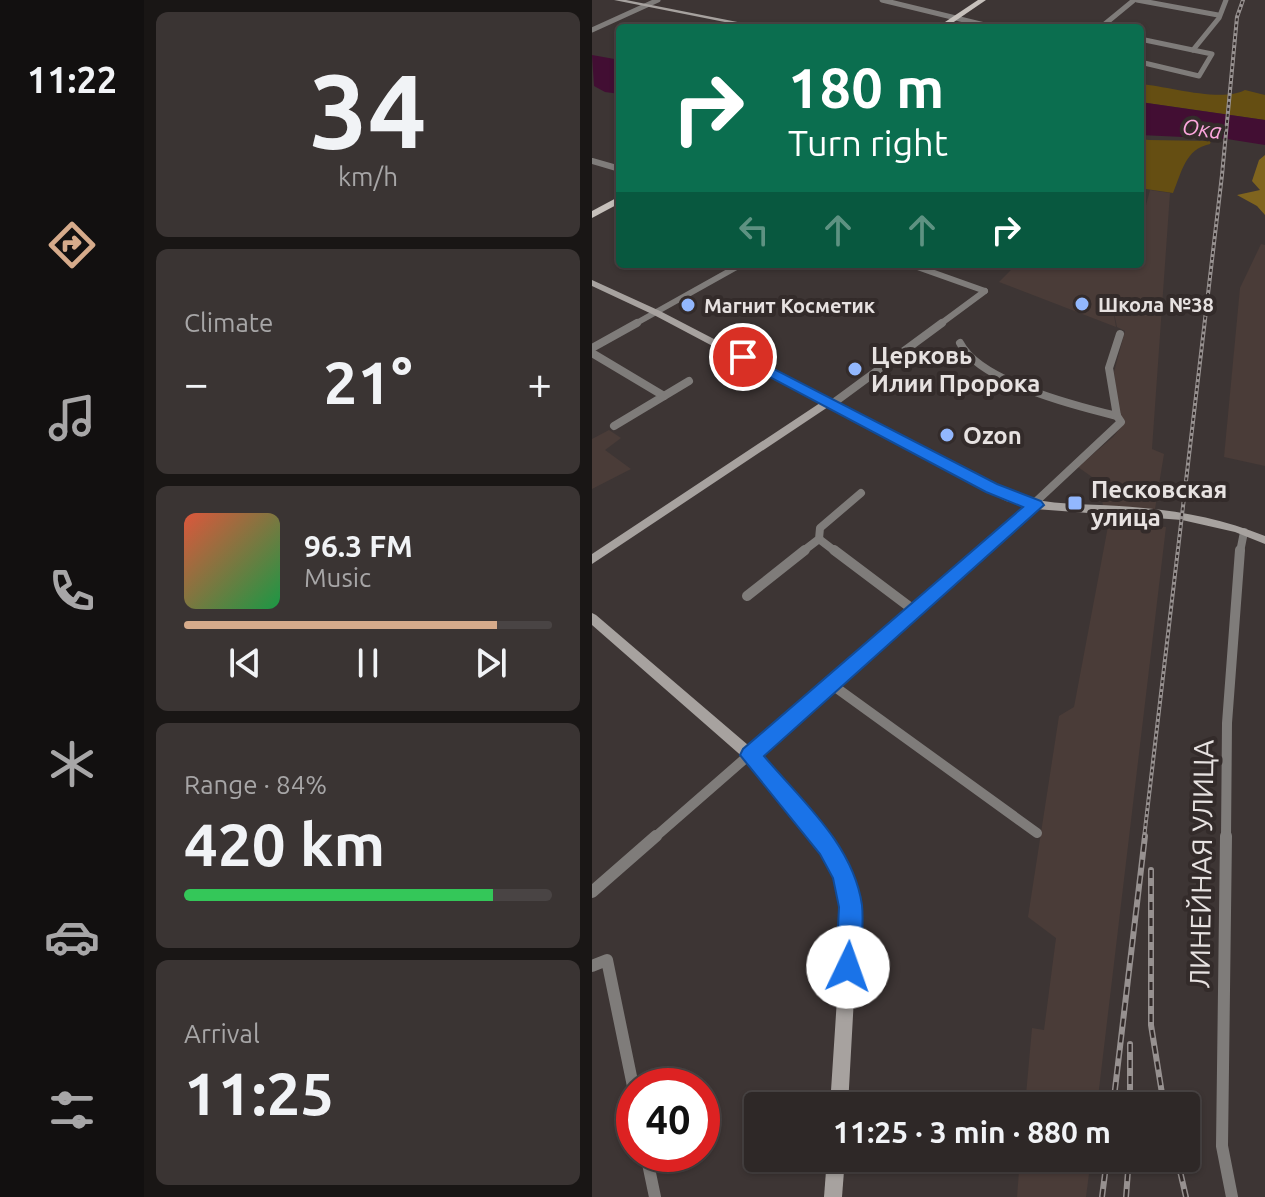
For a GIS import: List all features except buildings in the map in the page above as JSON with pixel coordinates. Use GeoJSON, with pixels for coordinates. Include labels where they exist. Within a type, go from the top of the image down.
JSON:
{"type":"FeatureCollection","features":[{"type":"Feature","properties":{"kind":"main road"},"geometry":{"type":"LineString","coordinates":[[947,24],[983,0]]}},
{"type":"Feature","properties":{"kind":"main road"},"geometry":{"type":"LineString","coordinates":[[592,215],[616,201]]}},
{"type":"Feature","properties":{"kind":"street"},"geometry":{"type":"LineString","coordinates":[[617,0],[743,24]]}},
{"type":"Feature","properties":{"kind":"street"},"geometry":{"type":"LineString","coordinates":[[592,30],[658,0]]}},
{"type":"Feature","properties":{"kind":"street"},"geometry":{"type":"LineString","coordinates":[[882,0],[981,24]]}},
{"type":"Feature","properties":{"kind":"street"},"geometry":{"type":"LineString","coordinates":[[1105,24],[1136,0],[1218,15]]}},
{"type":"Feature","properties":{"kind":"street"},"geometry":{"type":"LineString","coordinates":[[1193,50],[1219,18],[1226,0]]}},
{"type":"Feature","properties":{"kind":"street"},"geometry":{"type":"LineString","coordinates":[[1144,40],[1212,54],[1199,76],[1144,63]]}},
{"type":"Feature","properties":{"kind":"street"},"geometry":{"type":"LineString","coordinates":[[592,161],[616,168]]}},
{"type":"Feature","properties":{"kind":"street"},"geometry":{"type":"LineString","coordinates":[[664,396],[592,350],[735,268]]}},
{"type":"Feature","properties":{"kind":"street"},"geometry":{"type":"LineString","coordinates":[[592,560],[830,403],[985,291],[920,268]]}},
{"type":"Feature","properties":{"kind":"street"},"geometry":{"type":"LineString","coordinates":[[592,283],[657,313],[1010,498],[1035,505],[1191,519],[1265,540]]}},
{"type":"Feature","properties":{"kind":"street"},"geometry":{"type":"LineString","coordinates":[[592,892],[915,611],[1115,431],[1121,422],[1117,416],[1109,368],[1120,334]]}},
{"type":"Feature","properties":{"kind":"street"},"geometry":{"type":"LineString","coordinates":[[960,343],[966,355],[1011,382],[1062,402],[1117,416]]}},
{"type":"Feature","properties":{"kind":"street"},"geometry":{"type":"LineString","coordinates":[[614,426],[689,381]]}},
{"type":"Feature","properties":{"kind":"street"},"geometry":{"type":"LineString","coordinates":[[747,596],[819,539],[820,528],[861,493]]}},
{"type":"Feature","properties":{"kind":"street","name":"ЛИНЕЙНАЯ УЛИЦА"},"geometry":{"type":"LineString","coordinates":[[1232,1197],[1222,1146],[1227,723],[1244,532]]}},
{"type":"Feature","properties":{"kind":"street"},"geometry":{"type":"LineString","coordinates":[[819,539],[915,611]]}},
{"type":"Feature","properties":{"kind":"street"},"geometry":{"type":"LineString","coordinates":[[592,618],[750,755],[828,847],[844,876],[848,891],[850,937],[840,1092]]}},
{"type":"Feature","properties":{"kind":"street"},"geometry":{"type":"LineString","coordinates":[[831,684],[1037,833]]}},
{"type":"Feature","properties":{"kind":"street"},"geometry":{"type":"LineString","coordinates":[[592,966],[607,960],[629,1068]]}},
{"type":"Feature","properties":{"kind":"street"},"geometry":{"type":"LineString","coordinates":[[650,1172],[655,1197]]}},
{"type":"Feature","properties":{"kind":"street"},"geometry":{"type":"LineString","coordinates":[[833,1197],[835,1172]]}},
{"type":"Feature","properties":{"kind":"shaded area"},"geometry":{"type":"Polygon","coordinates":[[[1144,85],[1209,94],[1235,94],[1245,90],[1265,95],[1265,120],[1144,103],[1144,85]]]}},
{"type":"Feature","properties":{"kind":"shaded area"},"geometry":{"type":"Polygon","coordinates":[[[1144,139],[1211,141],[1190,156],[1173,193],[1146,189],[1144,192],[1144,139]]]}},
{"type":"Feature","properties":{"kind":"shaded area"},"geometry":{"type":"Polygon","coordinates":[[[1265,155],[1265,215],[1257,206],[1237,195],[1260,190],[1252,181],[1259,160],[1265,155]]]}},
{"type":"Feature","properties":{"kind":"shaded area"},"geometry":{"type":"Polygon","coordinates":[[[1150,190],[1170,193],[1152,449],[1164,454],[1155,509],[1103,506],[1099,482],[1078,467],[1113,437],[1124,423],[1120,417],[1114,372],[1125,331],[1117,327],[1111,298],[1116,327],[999,282],[1013,268],[1144,268],[1144,213],[1150,190]]]}},
{"type":"Feature","properties":{"kind":"shaded area"},"geometry":{"type":"Polygon","coordinates":[[[1261,244],[1265,245],[1265,466],[1224,457],[1240,288],[1261,244]]]}},
{"type":"Feature","properties":{"kind":"shaded area"},"geometry":{"type":"Polygon","coordinates":[[[609,430],[621,438],[605,450],[631,469],[592,489],[592,439],[609,430]]]}},
{"type":"Feature","properties":{"kind":"shaded area"},"geometry":{"type":"Polygon","coordinates":[[[1109,521],[1166,527],[1099,1092],[1026,1092],[1032,1028],[1044,1030],[1056,938],[1028,917],[1059,716],[1074,707],[1109,521]]]}},
{"type":"Feature","properties":{"kind":"shaded area"},"geometry":{"type":"Polygon","coordinates":[[[1019,1172],[1089,1172],[1086,1197],[1017,1197],[1019,1172]]]}},
{"type":"Feature","properties":{"kind":"water"},"geometry":{"type":"Polygon","coordinates":[[[592,55],[616,59],[616,93],[594,86],[592,55]]]}},
{"type":"Feature","properties":{"kind":"water","name":"Ока"},"geometry":{"type":"Polygon","coordinates":[[[1144,103],[1265,120],[1265,145],[1227,139],[1144,135],[1144,103]]]}},
{"type":"Feature","properties":{"kind":"railway"},"geometry":{"type":"LineString","coordinates":[[1144,838],[1222,175],[1237,17],[1243,0]]}},
{"type":"Feature","properties":{"kind":"railway"},"geometry":{"type":"LineString","coordinates":[[1115,1092],[1145,836]]}},
{"type":"Feature","properties":{"kind":"railway"},"geometry":{"type":"LineString","coordinates":[[1151,870],[1151,1025],[1162,1092]]}},
{"type":"Feature","properties":{"kind":"railway"},"geometry":{"type":"LineString","coordinates":[[1130,1044],[1130,1092]]}},
{"type":"Feature","properties":{"kind":"railway"},"geometry":{"type":"LineString","coordinates":[[1102,1197],[1105,1172]]}},
{"type":"Feature","properties":{"kind":"railway"},"geometry":{"type":"LineString","coordinates":[[1126,1197],[1128,1172]]}},
{"type":"Feature","properties":{"kind":"railway"},"geometry":{"type":"LineString","coordinates":[[1180,1172],[1186,1197]]}},
{"type":"Feature","properties":{"kind":"place","name":"Школа №38"},"geometry":{"type":"Point","coordinates":[1082,304]}},
{"type":"Feature","properties":{"kind":"place","name":"Магнит Косметик"},"geometry":{"type":"Point","coordinates":[688,305]}},
{"type":"Feature","properties":{"kind":"place","name":"Церковь Илии Пророка"},"geometry":{"type":"Point","coordinates":[855,369]}},
{"type":"Feature","properties":{"kind":"place","name":"Ozon"},"geometry":{"type":"Point","coordinates":[947,435]}},
{"type":"Feature","properties":{"kind":"place","name":"Песковская улица"},"geometry":{"type":"Point","coordinates":[1075,503]}},
{"type":"Feature","properties":{"kind":"route"},"geometry":{"type":"LineString","coordinates":[[743,357],[1010,498],[1035,505],[750,755],[828,847],[844,876],[851,907],[848,967]]}}]}
